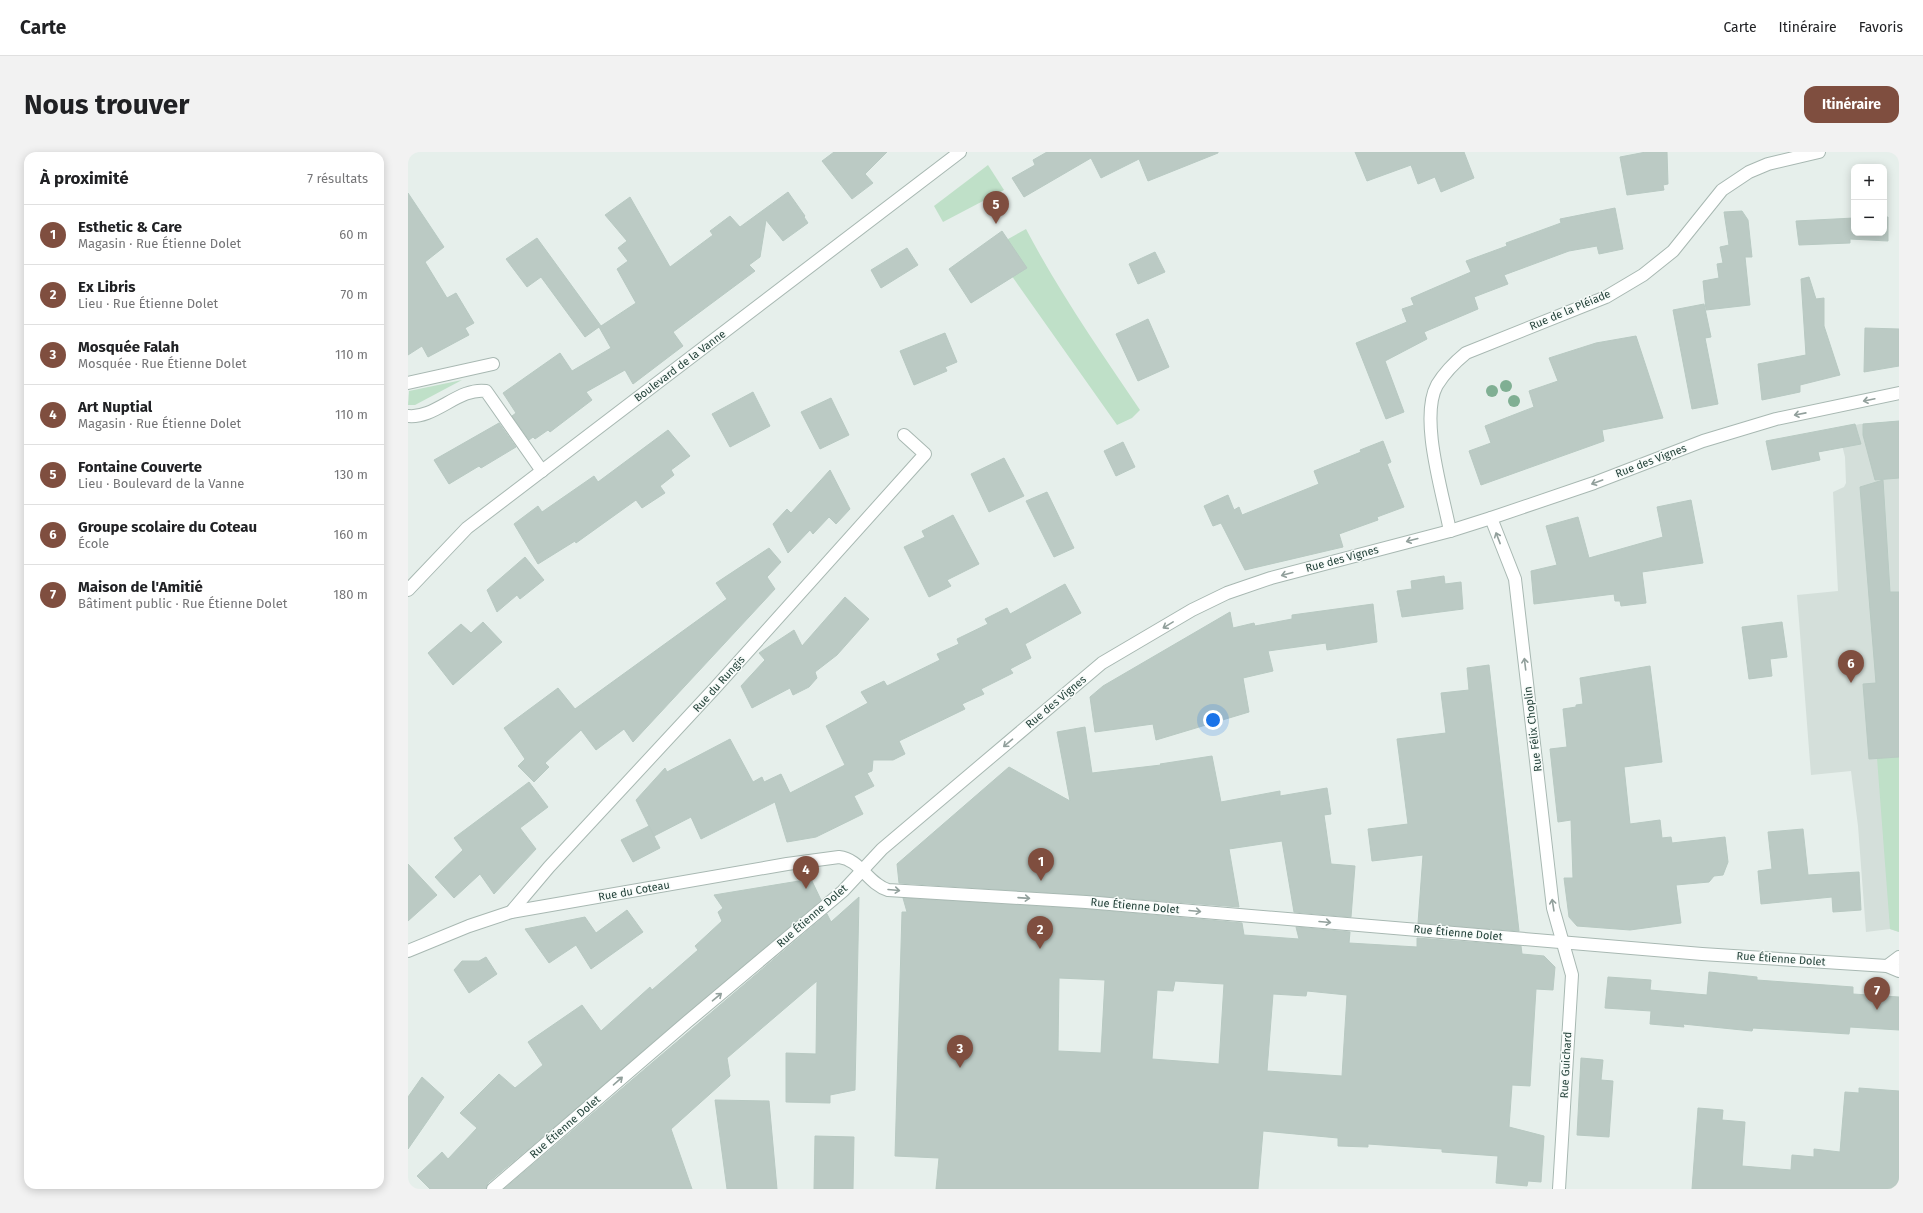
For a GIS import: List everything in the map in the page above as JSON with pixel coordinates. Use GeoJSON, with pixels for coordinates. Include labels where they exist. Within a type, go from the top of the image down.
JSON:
{"type":"FeatureCollection","features":[{"type":"Feature","properties":{"kind":"street","name":"Boulevard de la Vanne"},"geometry":{"type":"LineString","coordinates":[[408,590],[466,528],[542,472],[960,152]]}},
{"type":"Feature","properties":{"kind":"street","name":"Rue de la Pléiade"},"geometry":{"type":"LineString","coordinates":[[1450,530],[1431,436],[1431,409],[1437,386],[1451,366],[1466,353],[1606,297],[1642,275],[1673,251],[1722,190],[1749,172],[1768,164],[1819,152]]}},
{"type":"Feature","properties":{"kind":"street"},"geometry":{"type":"LineString","coordinates":[[408,383],[493,364]]}},
{"type":"Feature","properties":{"kind":"street"},"geometry":{"type":"LineString","coordinates":[[408,416],[422,414],[475,390],[486,391],[542,472]]}},
{"type":"Feature","properties":{"kind":"street","name":"Rue des Vignes"},"geometry":{"type":"LineString","coordinates":[[862,871],[882,849],[1102,663],[1192,610],[1227,593],[1271,578],[1491,518],[1594,483],[1704,441],[1776,418],[1899,393]]}},
{"type":"Feature","properties":{"kind":"street","name":"Rue du Rungis"},"geometry":{"type":"LineString","coordinates":[[511,912],[549,867],[716,688],[925,454],[904,435]]}},
{"type":"Feature","properties":{"kind":"street","name":"Rue Félix Choplin"},"geometry":{"type":"LineString","coordinates":[[1491,518],[1516,579],[1553,908],[1563,942]]}},
{"type":"Feature","properties":{"kind":"street","name":"Rue du Coteau"},"geometry":{"type":"LineString","coordinates":[[408,951],[469,926],[511,912],[821,858],[846,858],[862,871]]}},
{"type":"Feature","properties":{"kind":"street","name":"Rue Étienne Dolet"},"geometry":{"type":"LineString","coordinates":[[493,1189],[687,1022],[843,891],[862,871],[879,887],[888,890],[1086,902],[1702,954],[1887,966],[1899,971]]}},
{"type":"Feature","properties":{"kind":"street","name":"Rue Guichard"},"geometry":{"type":"LineString","coordinates":[[1559,1189],[1572,975],[1563,942]]}},
{"type":"Feature","properties":{"kind":"street"},"geometry":{"type":"LineString","coordinates":[[1887,966],[1899,957]]}},
{"type":"Feature","properties":{"kind":"shaded area"},"geometry":{"type":"Polygon","coordinates":[[[1899,421],[1899,932],[1890,929],[1866,932],[1858,826],[1851,771],[1811,775],[1797,595],[1838,591],[1833,492],[1844,487],[1846,483],[1845,457],[1838,429],[1860,424],[1899,421]]]}},
{"type":"Feature","properties":{"kind":"green space"},"geometry":{"type":"Polygon","coordinates":[[[988,165],[1004,190],[943,222],[934,206],[988,165]]]}},
{"type":"Feature","properties":{"kind":"green space"},"geometry":{"type":"Polygon","coordinates":[[[1026,229],[1052,276],[1140,410],[1132,418],[1117,425],[992,248],[1026,229]]]}},
{"type":"Feature","properties":{"kind":"green space"},"geometry":{"type":"Polygon","coordinates":[[[462,380],[415,405],[408,405],[409,391],[462,380]]]}},
{"type":"Feature","properties":{"kind":"green space"},"geometry":{"type":"Polygon","coordinates":[[[1899,757],[1899,932],[1890,929],[1877,758],[1899,757]]]}},
{"type":"Feature","properties":{"kind":"building"},"geometry":{"type":"Polygon","coordinates":[[[834,152],[887,152],[865,174],[873,183],[852,199],[822,161],[834,152]]]}},
{"type":"Feature","properties":{"kind":"building"},"geometry":{"type":"Polygon","coordinates":[[[1047,152],[1218,153],[1148,181],[1139,159],[1101,178],[1091,158],[1024,197],[1012,178],[1035,165],[1033,160],[1047,152]]]}},
{"type":"Feature","properties":{"kind":"building"},"geometry":{"type":"Polygon","coordinates":[[[1355,152],[1464,152],[1474,178],[1441,192],[1435,177],[1418,184],[1411,165],[1367,181],[1355,152]]]}},
{"type":"Feature","properties":{"kind":"building"},"geometry":{"type":"Polygon","coordinates":[[[1646,152],[1667,152],[1668,184],[1663,185],[1664,190],[1627,195],[1620,157],[1646,152]]]}},
{"type":"Feature","properties":{"kind":"building"},"geometry":{"type":"Polygon","coordinates":[[[788,192],[805,216],[804,217],[808,223],[783,241],[766,220],[760,257],[749,265],[755,271],[673,332],[683,346],[633,384],[625,370],[586,392],[592,400],[550,432],[548,430],[535,439],[533,437],[529,440],[512,416],[516,413],[503,393],[560,353],[572,371],[611,348],[599,327],[585,337],[541,277],[527,287],[506,259],[537,238],[601,326],[636,303],[617,269],[628,261],[618,248],[627,241],[605,215],[630,197],[670,267],[713,235],[710,231],[730,216],[740,227],[788,192]]]}},
{"type":"Feature","properties":{"kind":"building"},"geometry":{"type":"Polygon","coordinates":[[[408,193],[444,247],[425,262],[447,298],[456,293],[474,323],[465,328],[469,335],[428,357],[422,346],[408,355],[408,193]]]}},
{"type":"Feature","properties":{"kind":"building"},"geometry":{"type":"Polygon","coordinates":[[[1615,208],[1623,249],[1599,254],[1597,246],[1569,251],[1504,275],[1508,284],[1474,297],[1478,309],[1424,332],[1427,339],[1385,361],[1404,412],[1386,419],[1356,343],[1407,322],[1402,309],[1414,305],[1411,298],[1471,272],[1466,261],[1507,246],[1506,243],[1561,223],[1560,219],[1615,208]]]}},
{"type":"Feature","properties":{"kind":"building"},"geometry":{"type":"Polygon","coordinates":[[[1742,211],[1748,220],[1752,257],[1745,257],[1750,305],[1706,310],[1703,281],[1719,278],[1717,264],[1723,263],[1720,247],[1729,245],[1724,212],[1742,211]]]}},
{"type":"Feature","properties":{"kind":"building"},"geometry":{"type":"Polygon","coordinates":[[[1888,217],[1888,241],[1850,239],[1850,243],[1799,245],[1796,221],[1851,218],[1851,236],[1887,236],[1888,217]]]}},
{"type":"Feature","properties":{"kind":"building"},"geometry":{"type":"Polygon","coordinates":[[[1002,231],[1027,268],[971,303],[949,269],[1002,231]]]}},
{"type":"Feature","properties":{"kind":"building"},"geometry":{"type":"Polygon","coordinates":[[[907,248],[918,265],[881,288],[871,270],[907,248]]]}},
{"type":"Feature","properties":{"kind":"building"},"geometry":{"type":"Polygon","coordinates":[[[1155,252],[1165,272],[1138,284],[1129,264],[1155,252]]]}},
{"type":"Feature","properties":{"kind":"building"},"geometry":{"type":"Polygon","coordinates":[[[1809,277],[1816,299],[1824,298],[1824,326],[1840,375],[1800,385],[1800,392],[1762,400],[1758,364],[1806,355],[1801,279],[1809,277]]]}},
{"type":"Feature","properties":{"kind":"building"},"geometry":{"type":"Polygon","coordinates":[[[1704,304],[1711,337],[1705,338],[1718,404],[1692,409],[1673,310],[1704,304]]]}},
{"type":"Feature","properties":{"kind":"building"},"geometry":{"type":"Polygon","coordinates":[[[1148,319],[1169,367],[1138,381],[1116,334],[1148,319]]]}},
{"type":"Feature","properties":{"kind":"building"},"geometry":{"type":"Polygon","coordinates":[[[1865,328],[1899,329],[1899,366],[1864,372],[1865,328]]]}},
{"type":"Feature","properties":{"kind":"building"},"geometry":{"type":"Polygon","coordinates":[[[945,333],[957,362],[945,367],[947,371],[914,385],[900,351],[945,333]]]}},
{"type":"Feature","properties":{"kind":"building"},"geometry":{"type":"Polygon","coordinates":[[[1636,336],[1663,418],[1602,430],[1604,441],[1481,485],[1469,451],[1491,443],[1485,426],[1534,407],[1529,391],[1558,381],[1549,358],[1596,343],[1636,336]]]}},
{"type":"Feature","properties":{"kind":"building"},"geometry":{"type":"Polygon","coordinates":[[[753,392],[770,426],[730,447],[712,414],[753,392]]]}},
{"type":"Feature","properties":{"kind":"building"},"geometry":{"type":"Polygon","coordinates":[[[831,398],[849,435],[820,449],[801,412],[831,398]]]}},
{"type":"Feature","properties":{"kind":"building"},"geometry":{"type":"Polygon","coordinates":[[[1899,421],[1899,478],[1875,480],[1863,435],[1863,424],[1899,421]]]}},
{"type":"Feature","properties":{"kind":"building"},"geometry":{"type":"Polygon","coordinates":[[[499,423],[516,447],[481,468],[479,466],[449,484],[434,460],[499,423]]]}},
{"type":"Feature","properties":{"kind":"building"},"geometry":{"type":"Polygon","coordinates":[[[1855,424],[1861,444],[1818,452],[1820,460],[1772,470],[1766,441],[1855,424]]]}},
{"type":"Feature","properties":{"kind":"building"},"geometry":{"type":"Polygon","coordinates":[[[668,430],[690,456],[671,470],[674,475],[660,486],[665,493],[642,508],[636,500],[576,543],[575,541],[538,564],[514,524],[538,506],[542,512],[594,476],[598,482],[668,430]]]}},
{"type":"Feature","properties":{"kind":"building"},"geometry":{"type":"Polygon","coordinates":[[[1383,441],[1391,462],[1387,464],[1404,507],[1377,517],[1378,520],[1339,534],[1343,547],[1245,570],[1221,523],[1213,526],[1204,506],[1228,495],[1234,510],[1239,507],[1242,515],[1319,484],[1314,471],[1361,452],[1360,450],[1383,441]]]}},
{"type":"Feature","properties":{"kind":"building"},"geometry":{"type":"Polygon","coordinates":[[[1123,442],[1135,467],[1116,476],[1104,451],[1123,442]]]}},
{"type":"Feature","properties":{"kind":"building"},"geometry":{"type":"Polygon","coordinates":[[[1004,458],[1024,496],[989,512],[971,474],[1004,458]]]}},
{"type":"Feature","properties":{"kind":"building"},"geometry":{"type":"Polygon","coordinates":[[[830,470],[850,509],[836,524],[829,517],[813,534],[810,530],[788,553],[773,524],[787,509],[791,513],[830,470]]]}},
{"type":"Feature","properties":{"kind":"building"},"geometry":{"type":"Polygon","coordinates":[[[1883,480],[1890,592],[1899,592],[1899,757],[1869,759],[1863,684],[1876,683],[1860,487],[1883,480]]]}},
{"type":"Feature","properties":{"kind":"building"},"geometry":{"type":"Polygon","coordinates":[[[1047,492],[1074,548],[1054,557],[1026,501],[1047,492]]]}},
{"type":"Feature","properties":{"kind":"building"},"geometry":{"type":"Polygon","coordinates":[[[1691,500],[1703,563],[1642,572],[1646,603],[1621,606],[1620,601],[1615,601],[1614,594],[1534,604],[1531,571],[1557,565],[1546,526],[1578,517],[1589,558],[1663,537],[1657,507],[1691,500]]]}},
{"type":"Feature","properties":{"kind":"building"},"geometry":{"type":"Polygon","coordinates":[[[953,515],[979,564],[947,580],[951,586],[929,597],[904,547],[925,537],[922,531],[953,515]]]}},
{"type":"Feature","properties":{"kind":"building"},"geometry":{"type":"Polygon","coordinates":[[[769,548],[781,562],[767,577],[775,589],[633,742],[624,729],[596,750],[581,730],[545,763],[549,767],[534,782],[518,766],[525,759],[504,728],[558,688],[575,709],[727,599],[716,583],[769,548]]]}},
{"type":"Feature","properties":{"kind":"building"},"geometry":{"type":"Polygon","coordinates":[[[525,557],[544,580],[520,599],[517,595],[497,612],[487,590],[525,557]]]}},
{"type":"Feature","properties":{"kind":"building"},"geometry":{"type":"Polygon","coordinates":[[[1444,576],[1445,584],[1461,582],[1463,609],[1402,617],[1397,591],[1412,589],[1411,581],[1444,576]]]}},
{"type":"Feature","properties":{"kind":"building"},"geometry":{"type":"Polygon","coordinates":[[[1065,584],[1081,613],[1025,644],[1031,658],[1010,669],[1013,673],[981,689],[984,694],[962,704],[965,709],[899,741],[905,754],[893,760],[873,760],[872,771],[867,773],[874,786],[854,796],[863,814],[816,837],[787,842],[775,802],[701,839],[691,817],[654,836],[636,800],[665,768],[667,772],[730,739],[753,782],[762,777],[764,782],[781,774],[790,793],[845,765],[826,726],[868,703],[861,692],[884,681],[887,686],[940,660],[937,654],[959,644],[957,639],[988,624],[985,619],[1007,608],[1010,614],[1065,584]]]}},
{"type":"Feature","properties":{"kind":"building"},"geometry":{"type":"Polygon","coordinates":[[[845,597],[869,619],[837,655],[815,672],[817,678],[809,687],[793,695],[790,688],[752,708],[741,686],[765,660],[759,653],[794,630],[802,646],[845,597]]]}},
{"type":"Feature","properties":{"kind":"building"},"geometry":{"type":"Polygon","coordinates":[[[1373,604],[1377,642],[1327,650],[1326,643],[1268,651],[1273,671],[1243,678],[1249,712],[1156,740],[1153,724],[1095,732],[1090,697],[1103,686],[1230,612],[1233,628],[1254,623],[1255,626],[1292,619],[1292,615],[1373,604]]]}},
{"type":"Feature","properties":{"kind":"building"},"geometry":{"type":"Polygon","coordinates":[[[483,622],[502,642],[453,685],[428,653],[461,624],[471,633],[483,622]]]}},
{"type":"Feature","properties":{"kind":"building"},"geometry":{"type":"Polygon","coordinates":[[[1782,622],[1787,657],[1770,659],[1772,676],[1749,679],[1742,627],[1782,622]]]}},
{"type":"Feature","properties":{"kind":"building"},"geometry":{"type":"Polygon","coordinates":[[[1489,665],[1519,931],[1418,923],[1423,855],[1372,861],[1368,829],[1408,824],[1397,739],[1446,733],[1441,693],[1469,690],[1467,668],[1489,665]]]}},
{"type":"Feature","properties":{"kind":"building"},"geometry":{"type":"Polygon","coordinates":[[[1650,666],[1662,762],[1624,767],[1630,824],[1660,820],[1662,838],[1671,837],[1672,843],[1725,837],[1728,862],[1723,875],[1714,876],[1709,882],[1676,885],[1681,923],[1630,930],[1577,926],[1569,917],[1564,878],[1573,878],[1571,820],[1558,822],[1550,749],[1567,747],[1563,709],[1576,707],[1576,705],[1583,704],[1580,678],[1650,666]]]}},
{"type":"Feature","properties":{"kind":"building"},"geometry":{"type":"Polygon","coordinates":[[[1085,727],[1092,773],[1161,765],[1160,764],[1212,756],[1221,802],[1280,791],[1280,796],[1327,788],[1331,814],[1324,815],[1331,864],[1355,866],[1351,917],[1294,912],[1282,841],[1229,849],[1239,907],[899,883],[897,864],[1009,767],[1070,801],[1057,732],[1085,727]]]}},
{"type":"Feature","properties":{"kind":"building"},"geometry":{"type":"Polygon","coordinates":[[[529,782],[548,807],[520,828],[536,849],[494,894],[480,874],[454,898],[435,877],[463,850],[454,838],[529,782]]]}},
{"type":"Feature","properties":{"kind":"building"},"geometry":{"type":"Polygon","coordinates":[[[649,826],[660,848],[633,862],[621,840],[649,826]]]}},
{"type":"Feature","properties":{"kind":"building"},"geometry":{"type":"Polygon","coordinates":[[[1803,829],[1808,875],[1859,872],[1861,910],[1833,912],[1832,897],[1761,904],[1758,871],[1772,869],[1768,832],[1803,829]]]}},
{"type":"Feature","properties":{"kind":"building"},"geometry":{"type":"Polygon","coordinates":[[[408,864],[437,895],[408,921],[408,864]]]}},
{"type":"Feature","properties":{"kind":"building"},"geometry":{"type":"Polygon","coordinates":[[[811,879],[821,900],[488,1183],[486,1189],[430,1189],[417,1176],[442,1152],[448,1159],[477,1128],[460,1113],[499,1074],[515,1088],[543,1065],[528,1042],[582,1005],[601,1031],[650,987],[652,990],[698,950],[695,946],[722,921],[718,912],[723,908],[714,895],[811,879]]]}},
{"type":"Feature","properties":{"kind":"building"},"geometry":{"type":"Polygon","coordinates":[[[859,897],[855,1090],[830,1095],[830,1103],[786,1102],[786,1053],[816,1054],[817,981],[727,1058],[730,1076],[671,1129],[692,1189],[504,1189],[827,914],[831,922],[859,897]]]}},
{"type":"Feature","properties":{"kind":"building"},"geometry":{"type":"Polygon","coordinates":[[[903,898],[1085,909],[1242,923],[1244,935],[1299,939],[1296,927],[1350,932],[1349,943],[1417,947],[1417,938],[1521,946],[1522,954],[1544,956],[1555,967],[1553,990],[1536,989],[1530,1086],[1512,1085],[1509,1127],[1544,1136],[1541,1182],[1528,1181],[1527,1186],[1496,1183],[1498,1156],[1442,1152],[1442,1149],[1368,1144],[1368,1147],[1338,1146],[1338,1138],[1263,1131],[1258,1189],[936,1189],[939,1158],[895,1156],[902,912],[907,912],[903,898]],[[1059,978],[1058,1051],[1101,1053],[1105,980],[1059,978]],[[1175,981],[1173,991],[1157,990],[1152,1059],[1219,1064],[1224,984],[1175,981]],[[1307,991],[1306,996],[1273,994],[1267,1071],[1342,1076],[1347,995],[1307,991]]]}},
{"type":"Feature","properties":{"kind":"building"},"geometry":{"type":"Polygon","coordinates":[[[627,910],[643,932],[591,969],[576,945],[549,963],[525,929],[585,917],[596,933],[627,910]]]}},
{"type":"Feature","properties":{"kind":"building"},"geometry":{"type":"Polygon","coordinates":[[[486,957],[497,974],[469,993],[454,970],[462,961],[479,961],[486,957]]]}},
{"type":"Feature","properties":{"kind":"building"},"geometry":{"type":"Polygon","coordinates":[[[1709,972],[1757,977],[1757,980],[1853,987],[1853,994],[1899,997],[1899,1030],[1850,1027],[1849,1034],[1753,1028],[1752,1031],[1683,1024],[1684,1027],[1650,1024],[1651,1011],[1605,1008],[1608,977],[1651,980],[1650,990],[1707,995],[1709,972]]]}},
{"type":"Feature","properties":{"kind":"building"},"geometry":{"type":"Polygon","coordinates":[[[1581,1058],[1603,1060],[1601,1080],[1613,1081],[1609,1137],[1577,1135],[1581,1058]]]}},
{"type":"Feature","properties":{"kind":"building"},"geometry":{"type":"Polygon","coordinates":[[[422,1077],[444,1097],[408,1149],[408,1097],[422,1077]]]}},
{"type":"Feature","properties":{"kind":"building"},"geometry":{"type":"Polygon","coordinates":[[[1859,1088],[1899,1091],[1899,1189],[1692,1189],[1698,1108],[1723,1110],[1722,1120],[1745,1122],[1742,1166],[1791,1170],[1792,1155],[1814,1157],[1814,1149],[1840,1152],[1845,1092],[1859,1093],[1859,1088]]]}},
{"type":"Feature","properties":{"kind":"building"},"geometry":{"type":"Polygon","coordinates":[[[715,1100],[769,1101],[777,1189],[727,1189],[715,1100]]]}},
{"type":"Feature","properties":{"kind":"building"},"geometry":{"type":"Polygon","coordinates":[[[815,1136],[854,1137],[853,1189],[814,1189],[815,1136]]]}},
{"type":"Feature","properties":{"kind":"place","name":"Fontaine Couverte"},"geometry":{"type":"Point","coordinates":[996,224]}},
{"type":"Feature","properties":{"kind":"place","name":"Groupe scolaire du Coteau"},"geometry":{"type":"Point","coordinates":[1851,683]}},
{"type":"Feature","properties":{"kind":"place","name":"Esthetic & Care"},"geometry":{"type":"Point","coordinates":[1041,881]}},
{"type":"Feature","properties":{"kind":"place","name":"Art Nuptial"},"geometry":{"type":"Point","coordinates":[806,889]}},
{"type":"Feature","properties":{"kind":"place","name":"Ex Libris"},"geometry":{"type":"Point","coordinates":[1040,949]}},
{"type":"Feature","properties":{"kind":"place","name":"Maison de l'Amitié"},"geometry":{"type":"Point","coordinates":[1877,1010]}},
{"type":"Feature","properties":{"kind":"place","name":"Mosquée Falah"},"geometry":{"type":"Point","coordinates":[960,1068]}}]}
